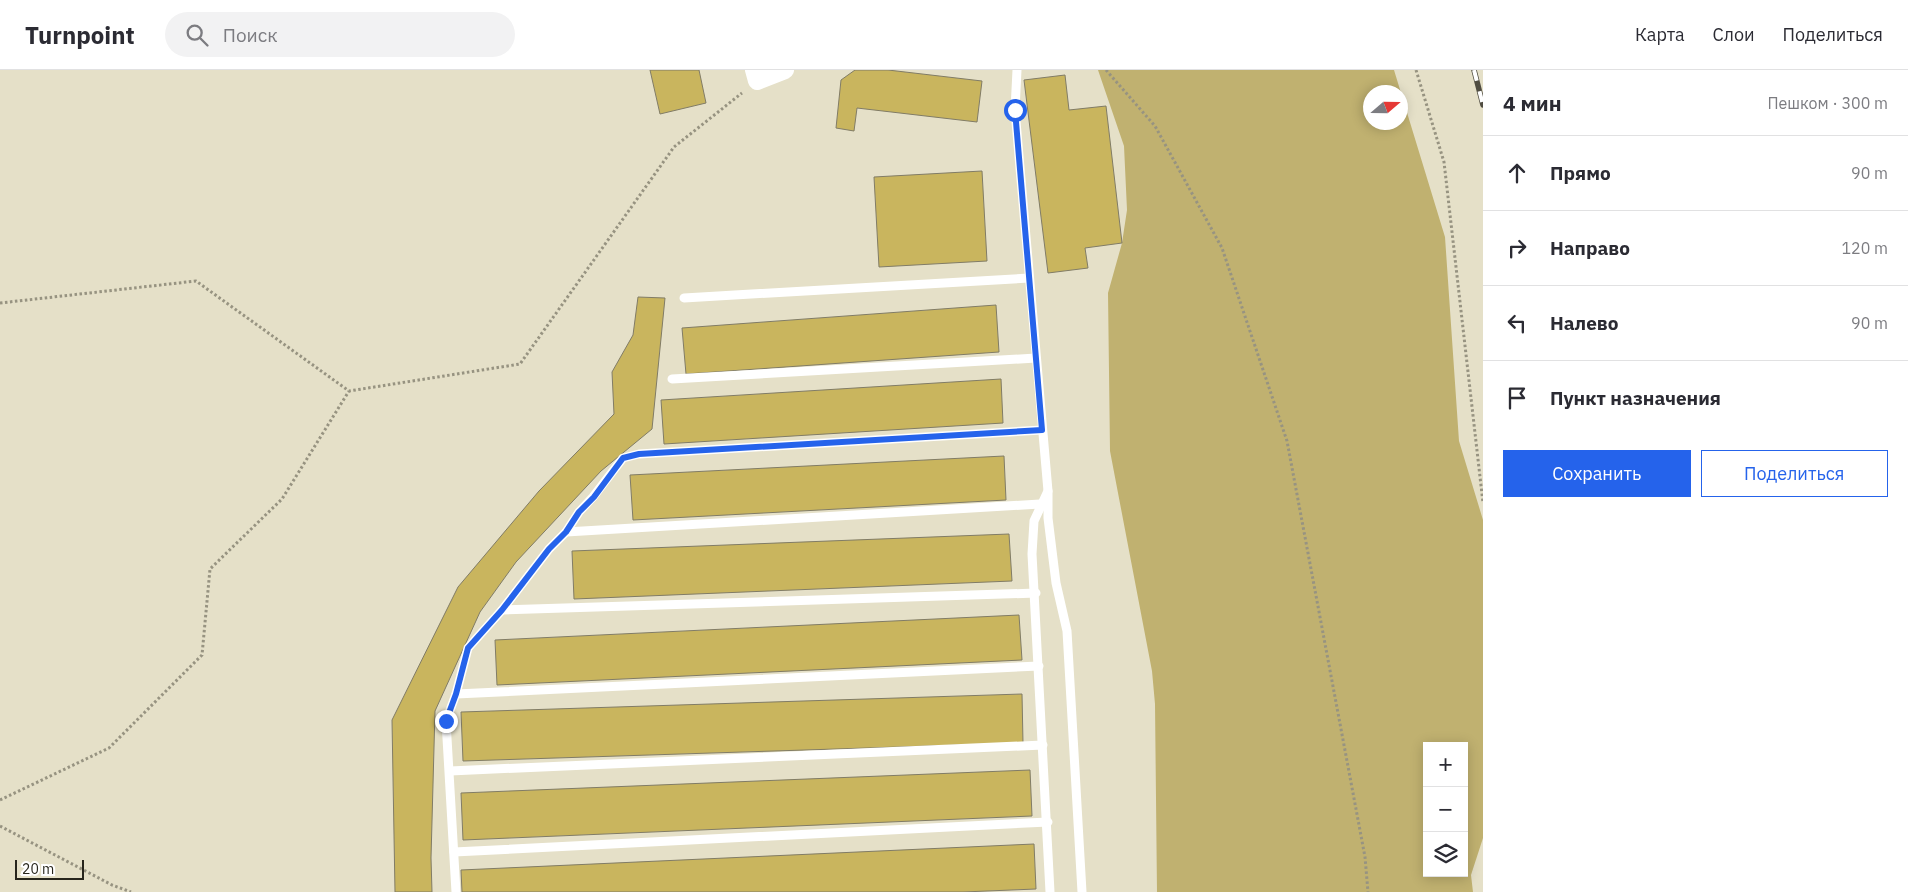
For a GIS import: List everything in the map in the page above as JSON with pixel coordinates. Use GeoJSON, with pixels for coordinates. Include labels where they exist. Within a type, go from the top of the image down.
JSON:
{"type":"FeatureCollection","features":[{"type":"Feature","properties":{"kind":"street"},"geometry":{"type":"LineString","coordinates":[[756,76],[785,70]]}},
{"type":"Feature","properties":{"kind":"lane"},"geometry":{"type":"LineString","coordinates":[[1017,70],[1015,110],[1048,491],[1048,518],[1056,583],[1067,631],[1082,892]]}},
{"type":"Feature","properties":{"kind":"lane"},"geometry":{"type":"LineString","coordinates":[[684,298],[1029,278]]}},
{"type":"Feature","properties":{"kind":"lane"},"geometry":{"type":"LineString","coordinates":[[672,379],[1036,358]]}},
{"type":"Feature","properties":{"kind":"lane"},"geometry":{"type":"LineString","coordinates":[[456,892],[446,721],[456,694],[468,648],[502,610],[549,549],[566,532],[579,512],[594,497],[623,458],[1042,430]]}},
{"type":"Feature","properties":{"kind":"lane"},"geometry":{"type":"LineString","coordinates":[[1048,491],[1040,504],[1034,521],[1032,554],[1036,593],[1050,892]]}},
{"type":"Feature","properties":{"kind":"lane"},"geometry":{"type":"LineString","coordinates":[[566,532],[1040,504]]}},
{"type":"Feature","properties":{"kind":"lane"},"geometry":{"type":"LineString","coordinates":[[502,610],[1036,593]]}},
{"type":"Feature","properties":{"kind":"lane"},"geometry":{"type":"LineString","coordinates":[[456,694],[1039,666]]}},
{"type":"Feature","properties":{"kind":"lane"},"geometry":{"type":"LineString","coordinates":[[450,772],[1043,745]]}},
{"type":"Feature","properties":{"kind":"lane"},"geometry":{"type":"LineString","coordinates":[[454,852],[1048,822]]}},
{"type":"Feature","properties":{"kind":"path"},"geometry":{"type":"LineString","coordinates":[[1106,70],[1156,126],[1222,248],[1287,441],[1366,857],[1368,892]]}},
{"type":"Feature","properties":{"kind":"path"},"geometry":{"type":"LineString","coordinates":[[1416,70],[1444,162],[1483,503]]}},
{"type":"Feature","properties":{"kind":"path"},"geometry":{"type":"LineString","coordinates":[[0,303],[196,281],[350,391],[520,364],[674,147],[756,76]]}},
{"type":"Feature","properties":{"kind":"path"},"geometry":{"type":"LineString","coordinates":[[0,800],[110,748],[202,655],[210,569],[282,499],[350,391]]}},
{"type":"Feature","properties":{"kind":"path"},"geometry":{"type":"LineString","coordinates":[[0,826],[131,892]]}},
{"type":"Feature","properties":{"kind":"shaded area"},"geometry":{"type":"Polygon","coordinates":[[[1098,70],[1394,70],[1399,85],[1363,85],[1363,130],[1408,130],[1408,116],[1445,237],[1459,441],[1483,520],[1483,838],[1471,875],[1473,892],[1157,892],[1155,704],[1152,671],[1110,451],[1108,293],[1122,243],[1127,210],[1124,146],[1098,70]]]}},
{"type":"Feature","properties":{"kind":"building"},"geometry":{"type":"Polygon","coordinates":[[[650,70],[699,70],[706,103],[660,114],[650,70]]]}},
{"type":"Feature","properties":{"kind":"building"},"geometry":{"type":"Polygon","coordinates":[[[855,70],[888,70],[982,81],[977,122],[857,108],[854,131],[836,128],[841,80],[855,70]]]}},
{"type":"Feature","properties":{"kind":"building"},"geometry":{"type":"Polygon","coordinates":[[[1065,75],[1069,110],[1106,106],[1122,243],[1085,248],[1088,268],[1048,273],[1024,80],[1065,75]]]}},
{"type":"Feature","properties":{"kind":"building"},"geometry":{"type":"Polygon","coordinates":[[[982,171],[987,261],[879,267],[874,177],[982,171]]]}},
{"type":"Feature","properties":{"kind":"building"},"geometry":{"type":"Polygon","coordinates":[[[638,297],[665,298],[652,429],[601,471],[516,562],[480,612],[435,711],[431,858],[432,892],[395,892],[392,720],[458,587],[539,491],[614,414],[612,372],[633,335],[638,297]]]}},
{"type":"Feature","properties":{"kind":"building"},"geometry":{"type":"Polygon","coordinates":[[[996,305],[999,352],[686,374],[682,328],[996,305]]]}},
{"type":"Feature","properties":{"kind":"building"},"geometry":{"type":"Polygon","coordinates":[[[1001,379],[1003,423],[664,444],[661,400],[1001,379]]]}},
{"type":"Feature","properties":{"kind":"building"},"geometry":{"type":"Polygon","coordinates":[[[1004,456],[1006,500],[633,520],[630,475],[1004,456]]]}},
{"type":"Feature","properties":{"kind":"building"},"geometry":{"type":"Polygon","coordinates":[[[1009,534],[1012,581],[574,599],[572,551],[1009,534]]]}},
{"type":"Feature","properties":{"kind":"building"},"geometry":{"type":"Polygon","coordinates":[[[1019,615],[1022,660],[497,685],[495,640],[1019,615]]]}},
{"type":"Feature","properties":{"kind":"building"},"geometry":{"type":"Polygon","coordinates":[[[1022,694],[1023,743],[463,761],[461,712],[1022,694]]]}},
{"type":"Feature","properties":{"kind":"building"},"geometry":{"type":"Polygon","coordinates":[[[1030,770],[1032,816],[463,840],[461,793],[1030,770]]]}},
{"type":"Feature","properties":{"kind":"building"},"geometry":{"type":"Polygon","coordinates":[[[1034,844],[1036,889],[963,892],[462,892],[461,870],[1034,844]]]}},
{"type":"Feature","properties":{"kind":"railway"},"geometry":{"type":"LineString","coordinates":[[1474,70],[1483,105]]}},
{"type":"Feature","properties":{"kind":"route"},"geometry":{"type":"LineString","coordinates":[[446,721],[456,694],[468,648],[502,610],[549,549],[566,532],[579,512],[594,497],[623,458],[639,454],[1042,430],[1015,110]]}}]}
